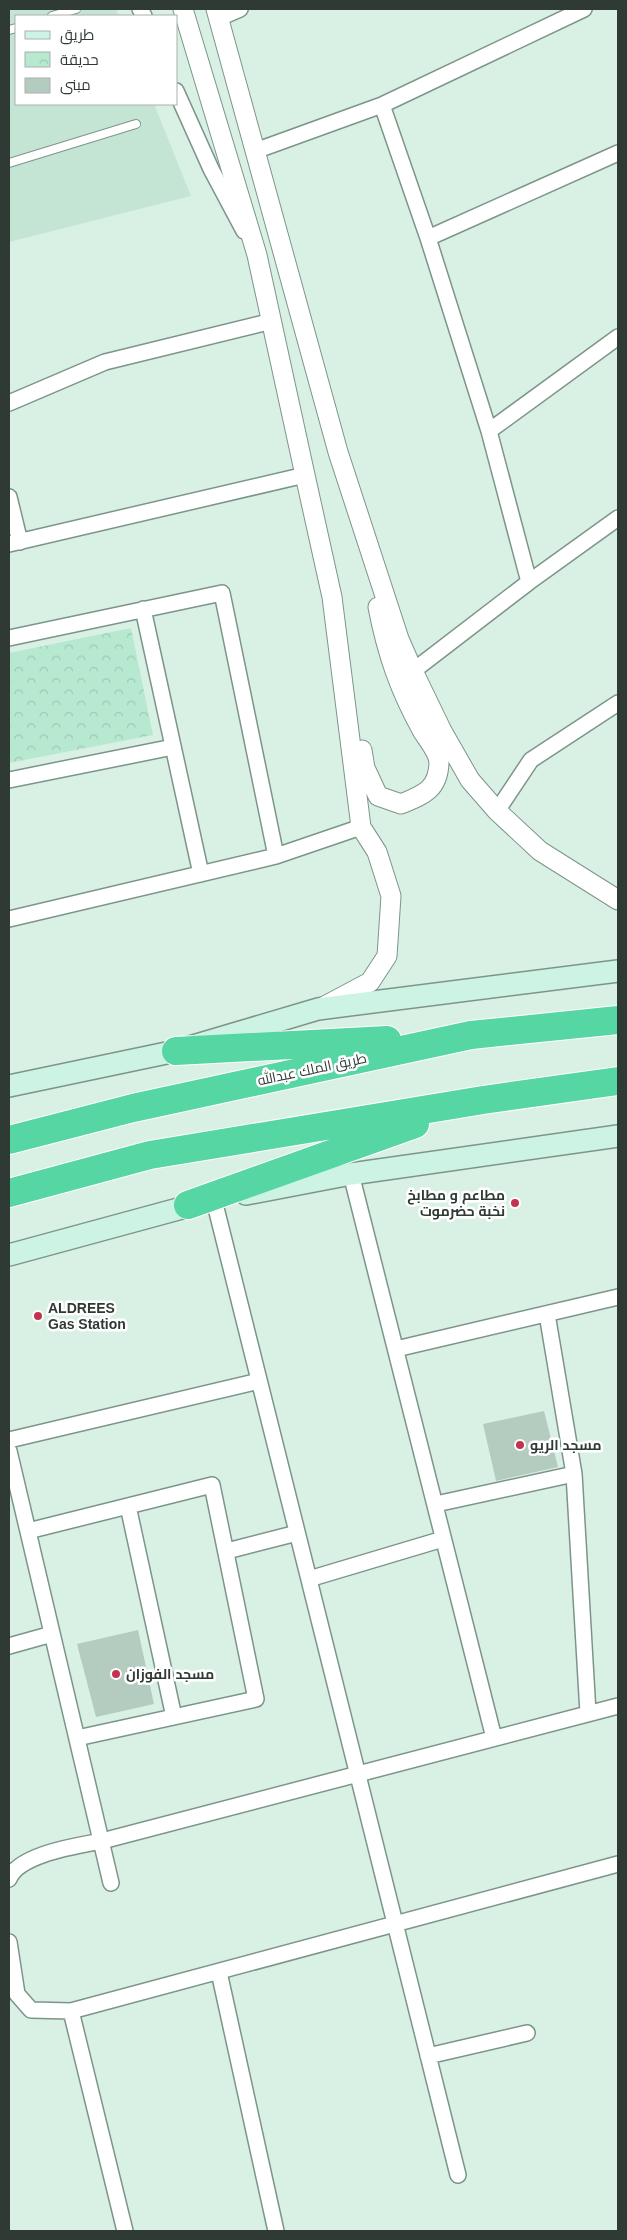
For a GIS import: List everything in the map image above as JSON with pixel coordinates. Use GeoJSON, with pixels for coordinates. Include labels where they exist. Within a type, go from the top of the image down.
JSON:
{"type":"FeatureCollection","features":[{"type":"Feature","properties":{"kind":"highway","name":"طريق الملك عبدالله"},"geometry":{"type":"LineString","coordinates":[[9,1140],[133,1108],[471,1035],[618,1020]]}},
{"type":"Feature","properties":{"kind":"highway"},"geometry":{"type":"LineString","coordinates":[[176,1051],[471,1035]]}},
{"type":"Feature","properties":{"kind":"highway"},"geometry":{"type":"LineString","coordinates":[[9,1193],[150,1155],[483,1100],[618,1081]]}},
{"type":"Feature","properties":{"kind":"highway"},"geometry":{"type":"LineString","coordinates":[[201,1202],[483,1100]]}},
{"type":"Feature","properties":{"kind":"main road"},"geometry":{"type":"LineString","coordinates":[[9,1086],[176,1051],[318,1009],[618,971]]}},
{"type":"Feature","properties":{"kind":"main road"},"geometry":{"type":"LineString","coordinates":[[9,1255],[201,1202],[351,1174],[618,1136]]}},
{"type":"Feature","properties":{"kind":"main road"},"geometry":{"type":"LineString","coordinates":[[576,1142],[618,1148]]}},
{"type":"Feature","properties":{"kind":"street"},"geometry":{"type":"LineString","coordinates":[[183,9],[257,255],[332,597],[365,768],[378,796],[401,804],[426,793],[437,777],[439,760],[400,687],[383,634],[360,520]]}},
{"type":"Feature","properties":{"kind":"street"},"geometry":{"type":"LineString","coordinates":[[240,9],[218,13],[338,452],[399,639],[442,731],[470,780],[497,811],[540,851],[618,900]]}},
{"type":"Feature","properties":{"kind":"street"},"geometry":{"type":"LineString","coordinates":[[255,151],[382,105],[584,9]]}},
{"type":"Feature","properties":{"kind":"street"},"geometry":{"type":"LineString","coordinates":[[178,95],[211,169],[257,255]]}},
{"type":"Feature","properties":{"kind":"street"},"geometry":{"type":"LineString","coordinates":[[382,105],[428,238],[489,431],[529,582]]}},
{"type":"Feature","properties":{"kind":"street"},"geometry":{"type":"LineString","coordinates":[[428,238],[618,152]]}},
{"type":"Feature","properties":{"kind":"street"},"geometry":{"type":"LineString","coordinates":[[9,403],[106,362],[272,321]]}},
{"type":"Feature","properties":{"kind":"street"},"geometry":{"type":"LineString","coordinates":[[489,431],[618,337]]}},
{"type":"Feature","properties":{"kind":"street"},"geometry":{"type":"LineString","coordinates":[[9,498],[14,543],[305,475]]}},
{"type":"Feature","properties":{"kind":"street"},"geometry":{"type":"LineString","coordinates":[[413,671],[529,582],[618,518]]}},
{"type":"Feature","properties":{"kind":"street"},"geometry":{"type":"LineString","coordinates":[[9,638],[222,593],[276,856]]}},
{"type":"Feature","properties":{"kind":"street"},"geometry":{"type":"LineString","coordinates":[[318,1009],[370,982],[386,956],[391,896],[377,852],[361,827],[332,597]]}},
{"type":"Feature","properties":{"kind":"street"},"geometry":{"type":"LineString","coordinates":[[143,610],[200,874]]}},
{"type":"Feature","properties":{"kind":"street"},"geometry":{"type":"LineString","coordinates":[[497,811],[531,760],[618,703]]}},
{"type":"Feature","properties":{"kind":"street"},"geometry":{"type":"LineString","coordinates":[[9,780],[173,747]]}},
{"type":"Feature","properties":{"kind":"street"},"geometry":{"type":"LineString","coordinates":[[9,919],[276,856],[361,827]]}},
{"type":"Feature","properties":{"kind":"street"},"geometry":{"type":"LineString","coordinates":[[351,1174],[494,1738]]}},
{"type":"Feature","properties":{"kind":"street"},"geometry":{"type":"LineString","coordinates":[[201,1202],[259,1381],[458,2175]]}},
{"type":"Feature","properties":{"kind":"street"},"geometry":{"type":"LineString","coordinates":[[396,1349],[618,1297]]}},
{"type":"Feature","properties":{"kind":"street"},"geometry":{"type":"LineString","coordinates":[[547,1314],[574,1474],[588,1714]]}},
{"type":"Feature","properties":{"kind":"street"},"geometry":{"type":"LineString","coordinates":[[9,1440],[259,1381]]}},
{"type":"Feature","properties":{"kind":"street"},"geometry":{"type":"LineString","coordinates":[[9,1451],[111,1883]]}},
{"type":"Feature","properties":{"kind":"street"},"geometry":{"type":"LineString","coordinates":[[436,1504],[574,1474]]}},
{"type":"Feature","properties":{"kind":"street"},"geometry":{"type":"LineString","coordinates":[[28,1531],[212,1485],[256,1699],[78,1738]]}},
{"type":"Feature","properties":{"kind":"street"},"geometry":{"type":"LineString","coordinates":[[128,1506],[174,1717]]}},
{"type":"Feature","properties":{"kind":"street"},"geometry":{"type":"LineString","coordinates":[[227,1551],[297,1533]]}},
{"type":"Feature","properties":{"kind":"street"},"geometry":{"type":"LineString","coordinates":[[309,1579],[444,1539]]}},
{"type":"Feature","properties":{"kind":"street"},"geometry":{"type":"LineString","coordinates":[[9,1646],[52,1634]]}},
{"type":"Feature","properties":{"kind":"street"},"geometry":{"type":"LineString","coordinates":[[9,1879],[11,1874],[29,1860],[65,1849],[102,1841],[618,1706]]}},
{"type":"Feature","properties":{"kind":"street"},"geometry":{"type":"LineString","coordinates":[[9,1942],[17,1994],[31,2010],[72,2011],[618,1864]]}},
{"type":"Feature","properties":{"kind":"street"},"geometry":{"type":"LineString","coordinates":[[219,1972],[276,2231]]}},
{"type":"Feature","properties":{"kind":"street"},"geometry":{"type":"LineString","coordinates":[[72,2011],[125,2231]]}},
{"type":"Feature","properties":{"kind":"street"},"geometry":{"type":"LineString","coordinates":[[428,2056],[527,2032]]}},
{"type":"Feature","properties":{"kind":"lane"},"geometry":{"type":"LineString","coordinates":[[55,15],[76,9]]}},
{"type":"Feature","properties":{"kind":"lane"},"geometry":{"type":"LineString","coordinates":[[9,163],[136,124]]}},
{"type":"Feature","properties":{"kind":"shaded area"},"geometry":{"type":"Polygon","coordinates":[[[9,9],[116,9],[119,15],[15,15],[15,105],[154,105],[191,196],[9,242],[9,9]]]}},
{"type":"Feature","properties":{"kind":"green space"},"geometry":{"type":"Polygon","coordinates":[[[131,628],[153,735],[9,763],[9,653],[131,628]]]}},
{"type":"Feature","properties":{"kind":"building","name":"مسجد الريو"},"geometry":{"type":"Polygon","coordinates":[[[544,1411],[558,1467],[496,1481],[483,1424],[544,1411]]]}},
{"type":"Feature","properties":{"kind":"building","name":"مسجد الفوزان"},"geometry":{"type":"Polygon","coordinates":[[[138,1630],[154,1704],[96,1717],[77,1644],[138,1630]]]}},
{"type":"Feature","properties":{"kind":"place","name":"مطاعم و مطابخ نخبة حضرموت"},"geometry":{"type":"Point","coordinates":[515,1203]}},
{"type":"Feature","properties":{"kind":"place","name":"ALDREES Gas Station"},"geometry":{"type":"Point","coordinates":[38,1316]}},
{"type":"Feature","properties":{"kind":"place","name":"مسجد الريو"},"geometry":{"type":"Point","coordinates":[520,1445]}},
{"type":"Feature","properties":{"kind":"place","name":"مسجد الفوزان"},"geometry":{"type":"Point","coordinates":[116,1674]}}]}
